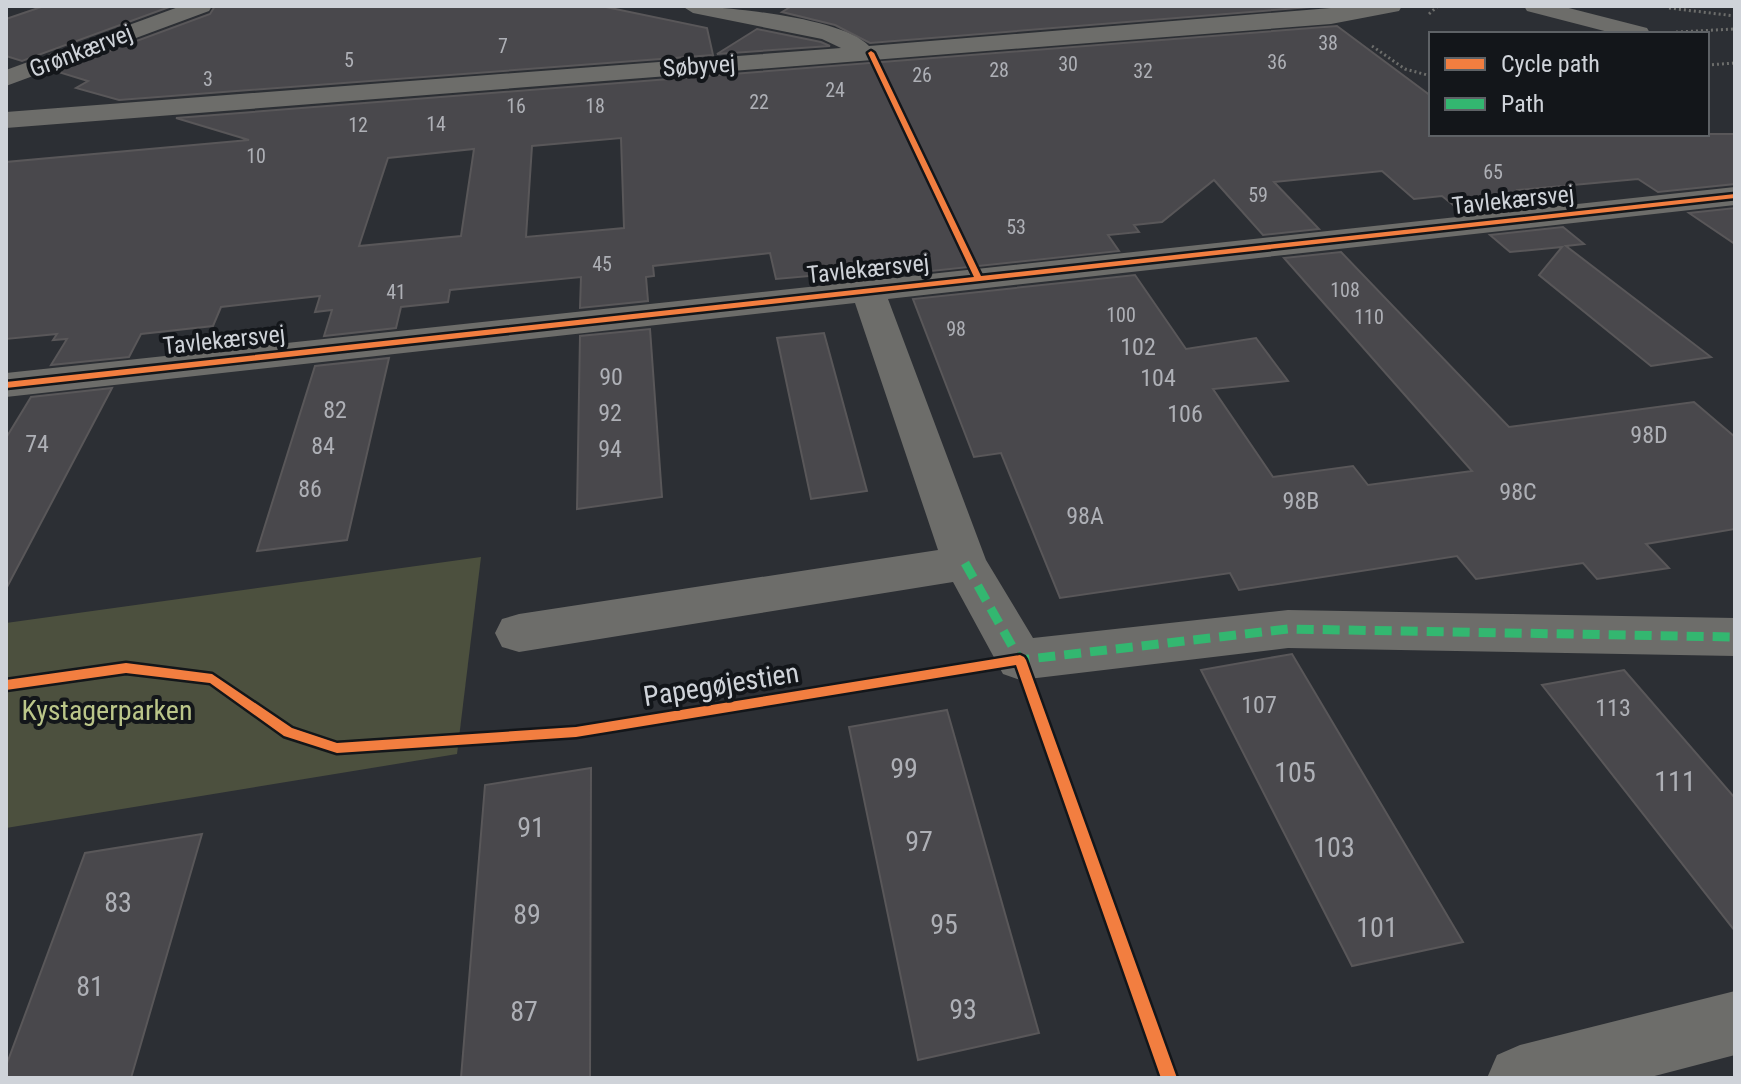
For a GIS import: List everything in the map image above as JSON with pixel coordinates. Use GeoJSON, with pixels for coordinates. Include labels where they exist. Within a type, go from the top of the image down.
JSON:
{"type":"FeatureCollection","features":[{"type":"Feature","properties":{"kind":"street","name":"Grønkærvej"},"geometry":{"type":"LineString","coordinates":[[6,79],[201,6]]}},
{"type":"Feature","properties":{"kind":"street"},"geometry":{"type":"LineString","coordinates":[[693,6],[829,33],[871,53]]}},
{"type":"Feature","properties":{"kind":"street","name":"Søbyvej"},"geometry":{"type":"LineString","coordinates":[[6,120],[1331,17],[1391,6]]}},
{"type":"Feature","properties":{"kind":"street"},"geometry":{"type":"LineString","coordinates":[[1535,6],[1635,32]]}},
{"type":"Feature","properties":{"kind":"street","name":"Tavlekærsvej"},"geometry":{"type":"LineString","coordinates":[[6,385],[867,288],[1735,196]]}},
{"type":"Feature","properties":{"kind":"street","name":"Tavlekærsvej"},"geometry":{"type":"LineString","coordinates":[[867,288],[965,563],[1020,660],[1288,629],[1735,637]]}},
{"type":"Feature","properties":{"kind":"street"},"geometry":{"type":"LineString","coordinates":[[519,633],[965,563]]}},
{"type":"Feature","properties":{"kind":"street"},"geometry":{"type":"LineString","coordinates":[[1520,1078],[1735,1023]]}},
{"type":"Feature","properties":{"kind":"path"},"geometry":{"type":"LineString","coordinates":[[1666,8],[1735,16]]}},
{"type":"Feature","properties":{"kind":"path"},"geometry":{"type":"LineString","coordinates":[[1331,17],[1405,69],[1429,75]]}},
{"type":"Feature","properties":{"kind":"path"},"geometry":{"type":"LineString","coordinates":[[1663,32],[1735,29]]}},
{"type":"Feature","properties":{"kind":"path"},"geometry":{"type":"LineString","coordinates":[[1709,65],[1735,63]]}},
{"type":"Feature","properties":{"kind":"green space","name":"Kystagerparken"},"geometry":{"type":"Polygon","coordinates":[[[481,557],[457,754],[6,828],[6,623],[481,557]]]}},
{"type":"Feature","properties":{"kind":"building"},"geometry":{"type":"Polygon","coordinates":[[[44,6],[172,6],[22,61],[6,56],[6,19],[44,6]]]}},
{"type":"Feature","properties":{"kind":"building"},"geometry":{"type":"Polygon","coordinates":[[[215,6],[601,6],[707,28],[713,55],[119,100],[76,88],[88,81],[55,71],[210,14],[215,6]]]}},
{"type":"Feature","properties":{"kind":"building"},"geometry":{"type":"Polygon","coordinates":[[[792,6],[1311,7],[870,43],[835,25],[782,12],[792,6]]]}},
{"type":"Feature","properties":{"kind":"building"},"geometry":{"type":"Polygon","coordinates":[[[1337,26],[1429,95],[1429,136],[1735,134],[1735,184],[1658,192],[1638,179],[1518,190],[1537,205],[1463,213],[1442,196],[1414,199],[1382,171],[1274,182],[1319,229],[1263,235],[1214,180],[1162,222],[1134,225],[1139,232],[1108,235],[1119,251],[903,274],[900,268],[776,279],[770,253],[653,266],[654,276],[646,277],[648,301],[580,308],[581,277],[450,290],[448,302],[401,307],[396,328],[324,336],[332,310],[315,312],[320,296],[221,307],[213,326],[141,334],[129,357],[51,365],[67,339],[53,340],[57,334],[6,339],[6,162],[249,140],[176,118],[1337,26]],[[621,138],[532,146],[526,237],[624,228],[621,138]],[[474,149],[388,158],[359,246],[461,236],[474,149]]]}},
{"type":"Feature","properties":{"kind":"building"},"geometry":{"type":"Polygon","coordinates":[[[757,29],[821,42],[830,46],[717,54],[757,29]]]}},
{"type":"Feature","properties":{"kind":"building"},"geometry":{"type":"Polygon","coordinates":[[[1735,208],[1735,244],[1689,213],[1735,208]]]}},
{"type":"Feature","properties":{"kind":"building"},"geometry":{"type":"Polygon","coordinates":[[[1563,227],[1584,244],[1566,246],[1711,357],[1651,366],[1539,275],[1562,247],[1510,252],[1490,235],[1563,227]]]}},
{"type":"Feature","properties":{"kind":"building"},"geometry":{"type":"Polygon","coordinates":[[[1341,252],[1509,427],[1694,402],[1735,437],[1735,529],[1646,544],[1669,568],[1597,579],[1583,563],[1476,579],[1457,556],[1239,590],[1230,573],[1060,598],[1001,453],[974,457],[913,299],[1135,275],[1186,349],[1256,338],[1288,381],[1213,389],[1273,477],[1353,466],[1368,485],[1472,471],[1284,258],[1341,252]]]}},
{"type":"Feature","properties":{"kind":"building"},"geometry":{"type":"Polygon","coordinates":[[[650,329],[662,497],[577,509],[580,336],[650,329]]]}},
{"type":"Feature","properties":{"kind":"building"},"geometry":{"type":"Polygon","coordinates":[[[824,333],[867,491],[811,499],[777,338],[824,333]]]}},
{"type":"Feature","properties":{"kind":"building"},"geometry":{"type":"Polygon","coordinates":[[[389,358],[347,540],[257,551],[315,366],[389,358]]]}},
{"type":"Feature","properties":{"kind":"building"},"geometry":{"type":"Polygon","coordinates":[[[112,388],[6,589],[6,438],[31,397],[112,388]]]}},
{"type":"Feature","properties":{"kind":"building"},"geometry":{"type":"Polygon","coordinates":[[[1292,654],[1463,942],[1352,966],[1201,670],[1292,654]]]}},
{"type":"Feature","properties":{"kind":"building"},"geometry":{"type":"Polygon","coordinates":[[[1624,670],[1735,798],[1735,931],[1542,685],[1624,670]]]}},
{"type":"Feature","properties":{"kind":"building"},"geometry":{"type":"Polygon","coordinates":[[[947,710],[1039,1033],[918,1060],[849,727],[947,710]]]}},
{"type":"Feature","properties":{"kind":"building"},"geometry":{"type":"Polygon","coordinates":[[[591,768],[590,1078],[461,1078],[485,785],[591,768]]]}},
{"type":"Feature","properties":{"kind":"building"},"geometry":{"type":"Polygon","coordinates":[[[202,834],[131,1078],[6,1078],[6,1066],[85,853],[202,834]]]}},
{"type":"Feature","properties":{"kind":"marked path"},"geometry":{"type":"LineString","coordinates":[[965,563],[1020,660],[1288,629],[1735,637]]}},
{"type":"Feature","properties":{"kind":"cycle path"},"geometry":{"type":"LineString","coordinates":[[871,53],[978,278]]}},
{"type":"Feature","properties":{"kind":"cycle path"},"geometry":{"type":"LineString","coordinates":[[6,385],[1735,196]]}},
{"type":"Feature","properties":{"kind":"cycle path","name":"Papegøjestien"},"geometry":{"type":"LineString","coordinates":[[6,685],[126,668],[212,679],[288,732],[337,748],[576,732],[1020,660],[1169,1078]]}}]}
